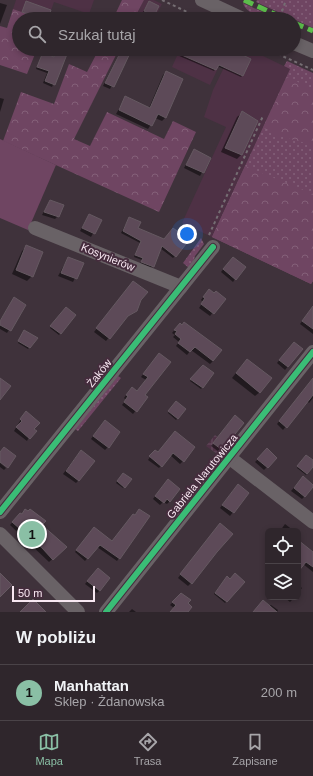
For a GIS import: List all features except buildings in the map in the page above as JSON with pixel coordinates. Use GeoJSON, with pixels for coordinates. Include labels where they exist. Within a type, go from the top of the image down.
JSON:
{"type":"FeatureCollection","features":[{"type":"Feature","properties":{"kind":"street"},"geometry":{"type":"LineString","coordinates":[[202,0],[228,12]]}},
{"type":"Feature","properties":{"kind":"street"},"geometry":{"type":"LineString","coordinates":[[301,46],[313,51]]}},
{"type":"Feature","properties":{"kind":"street","name":"Kosynierów"},"geometry":{"type":"LineString","coordinates":[[35,228],[181,287]]}},
{"type":"Feature","properties":{"kind":"street","name":"Żaków"},"geometry":{"type":"LineString","coordinates":[[0,512],[213,246]]}},
{"type":"Feature","properties":{"kind":"street","name":"Gabriela Narutowicza"},"geometry":{"type":"LineString","coordinates":[[106,612],[313,352]]}},
{"type":"Feature","properties":{"kind":"street"},"geometry":{"type":"LineString","coordinates":[[230,458],[313,522]]}},
{"type":"Feature","properties":{"kind":"street"},"geometry":{"type":"LineString","coordinates":[[0,534],[78,612]]}},
{"type":"Feature","properties":{"kind":"path"},"geometry":{"type":"LineString","coordinates":[[162,0],[187,12]]}},
{"type":"Feature","properties":{"kind":"path"},"geometry":{"type":"LineString","coordinates":[[282,12],[286,0]]}},
{"type":"Feature","properties":{"kind":"path"},"geometry":{"type":"LineString","coordinates":[[282,56],[313,70]]}},
{"type":"Feature","properties":{"kind":"path"},"geometry":{"type":"LineString","coordinates":[[213,246],[206,241],[263,116]]}},
{"type":"Feature","properties":{"kind":"shaded area"},"geometry":{"type":"Polygon","coordinates":[[[16,0],[94,0],[90,12],[83,12],[54,2],[50,12],[22,12],[13,9],[16,0]]]}},
{"type":"Feature","properties":{"kind":"shaded area"},"geometry":{"type":"Polygon","coordinates":[[[144,0],[154,0],[162,4],[158,12],[138,12],[144,0]]]}},
{"type":"Feature","properties":{"kind":"shaded area"},"geometry":{"type":"Polygon","coordinates":[[[177,56],[224,56],[210,85],[172,67],[177,56]]]}},
{"type":"Feature","properties":{"kind":"shaded area"},"geometry":{"type":"Polygon","coordinates":[[[230,56],[263,56],[290,69],[212,237],[182,223],[226,127],[204,117],[213,90],[230,56]]]}},
{"type":"Feature","properties":{"kind":"shaded area"},"geometry":{"type":"Polygon","coordinates":[[[215,435],[229,446],[220,456],[206,446],[215,435]]]}},
{"type":"Feature","properties":{"kind":"green space"},"geometry":{"type":"Polygon","coordinates":[[[122,0],[144,0],[138,12],[116,12],[122,0]]]}},
{"type":"Feature","properties":{"kind":"green space"},"geometry":{"type":"Polygon","coordinates":[[[257,0],[313,0],[313,28],[301,23],[301,12],[278,12],[256,2],[257,0]]]}},
{"type":"Feature","properties":{"kind":"green space"},"geometry":{"type":"Polygon","coordinates":[[[243,3],[263,12],[250,12],[243,3]]]}},
{"type":"Feature","properties":{"kind":"green space"},"geometry":{"type":"Polygon","coordinates":[[[13,9],[22,12],[12,12],[13,9]]]}},
{"type":"Feature","properties":{"kind":"green space"},"geometry":{"type":"Polygon","coordinates":[[[12,12],[12,56],[34,56],[27,74],[0,65],[0,26],[7,28],[12,12]]]}},
{"type":"Feature","properties":{"kind":"green space"},"geometry":{"type":"Polygon","coordinates":[[[95,56],[116,56],[74,139],[90,146],[107,112],[164,139],[173,121],[196,132],[159,212],[3,141],[21,92],[54,104],[69,64],[87,72],[95,56]]]}},
{"type":"Feature","properties":{"kind":"green space"},"geometry":{"type":"Polygon","coordinates":[[[287,61],[313,73],[313,281],[311,284],[212,237],[290,69],[284,66],[287,61]]]}},
{"type":"Feature","properties":{"kind":"green space"},"geometry":{"type":"Polygon","coordinates":[[[287,77],[313,89],[313,145],[279,136],[263,128],[287,77]]]}},
{"type":"Feature","properties":{"kind":"green space"},"geometry":{"type":"Polygon","coordinates":[[[0,139],[56,165],[28,230],[0,218],[0,139]]]}},
{"type":"Feature","properties":{"kind":"green space"},"geometry":{"type":"Polygon","coordinates":[[[245,166],[313,194],[313,281],[311,284],[212,237],[245,166]]]}},
{"type":"Feature","properties":{"kind":"green space"},"geometry":{"type":"Polygon","coordinates":[[[201,238],[204,244],[195,256],[193,263],[189,268],[183,263],[201,238]]]}},
{"type":"Feature","properties":{"kind":"green space"},"geometry":{"type":"Polygon","coordinates":[[[118,376],[121,378],[78,431],[75,429],[118,376]]]}},
{"type":"Feature","properties":{"kind":"marked path"},"geometry":{"type":"LineString","coordinates":[[244,0],[270,12]]}},
{"type":"Feature","properties":{"kind":"marked path"},"geometry":{"type":"LineString","coordinates":[[301,26],[313,31]]}},
{"type":"Feature","properties":{"kind":"cycle path"},"geometry":{"type":"LineString","coordinates":[[0,512],[213,247]]}},
{"type":"Feature","properties":{"kind":"cycle path"},"geometry":{"type":"LineString","coordinates":[[106,612],[313,352]]}},
{"type":"Feature","properties":{"kind":"place","name":"Manhattan"},"geometry":{"type":"Point","coordinates":[32,534]}}]}
